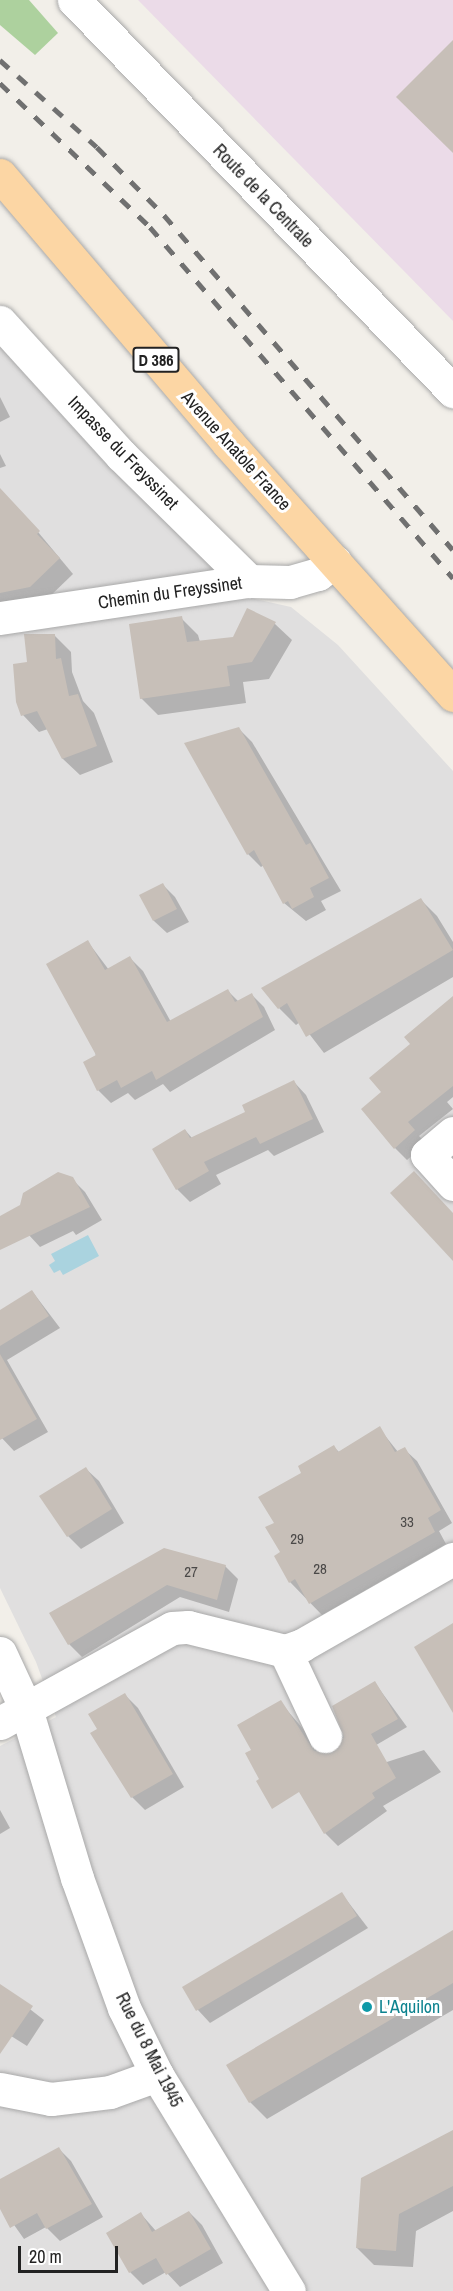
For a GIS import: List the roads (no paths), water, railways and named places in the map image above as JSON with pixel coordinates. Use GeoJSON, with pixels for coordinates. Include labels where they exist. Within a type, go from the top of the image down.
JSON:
{"type":"FeatureCollection","features":[{"type":"Feature","properties":{"kind":"main road","name":"Avenue Anatole France"},"geometry":{"type":"LineString","coordinates":[[0,175],[85,278],[453,695]]}},
{"type":"Feature","properties":{"kind":"street","name":"Route de la Centrale"},"geometry":{"type":"LineString","coordinates":[[74,0],[453,391]]}},
{"type":"Feature","properties":{"kind":"street","name":"Impasse du Freyssinet"},"geometry":{"type":"LineString","coordinates":[[0,322],[121,455],[249,581]]}},
{"type":"Feature","properties":{"kind":"street","name":"Chemin du Freyssinet"},"geometry":{"type":"LineString","coordinates":[[0,618],[249,581],[290,582],[318,574],[335,561]]}},
{"type":"Feature","properties":{"kind":"street"},"geometry":{"type":"LineString","coordinates":[[453,1133],[427,1155],[453,1184]]}},
{"type":"Feature","properties":{"kind":"street"},"geometry":{"type":"LineString","coordinates":[[13,1716],[172,1628],[188,1627],[285,1651],[302,1645],[453,1559]]}},
{"type":"Feature","properties":{"kind":"street"},"geometry":{"type":"LineString","coordinates":[[285,1651],[325,1736]]}},
{"type":"Feature","properties":{"kind":"street","name":"Rue du 8 Mai 1945"},"geometry":{"type":"LineString","coordinates":[[0,1653],[13,1716],[49,1790],[124,2008],[158,2074],[289,2291]]}},
{"type":"Feature","properties":{"kind":"street"},"geometry":{"type":"LineString","coordinates":[[0,2089],[51,2099],[110,2092],[158,2074]]}},
{"type":"Feature","properties":{"kind":"water"},"geometry":{"type":"Polygon","coordinates":[[[88,1235],[99,1256],[63,1275],[60,1270],[54,1273],[49,1265],[55,1261],[51,1254],[88,1235]]]}},
{"type":"Feature","properties":{"kind":"railway"},"geometry":{"type":"LineString","coordinates":[[0,60],[97,147],[164,215],[453,550]]}},
{"type":"Feature","properties":{"kind":"railway"},"geometry":{"type":"LineString","coordinates":[[0,83],[150,227],[453,578]]}},
{"type":"Feature","properties":{"kind":"place","name":"L'Aquilon"},"geometry":{"type":"Point","coordinates":[367,2007]}}]}
